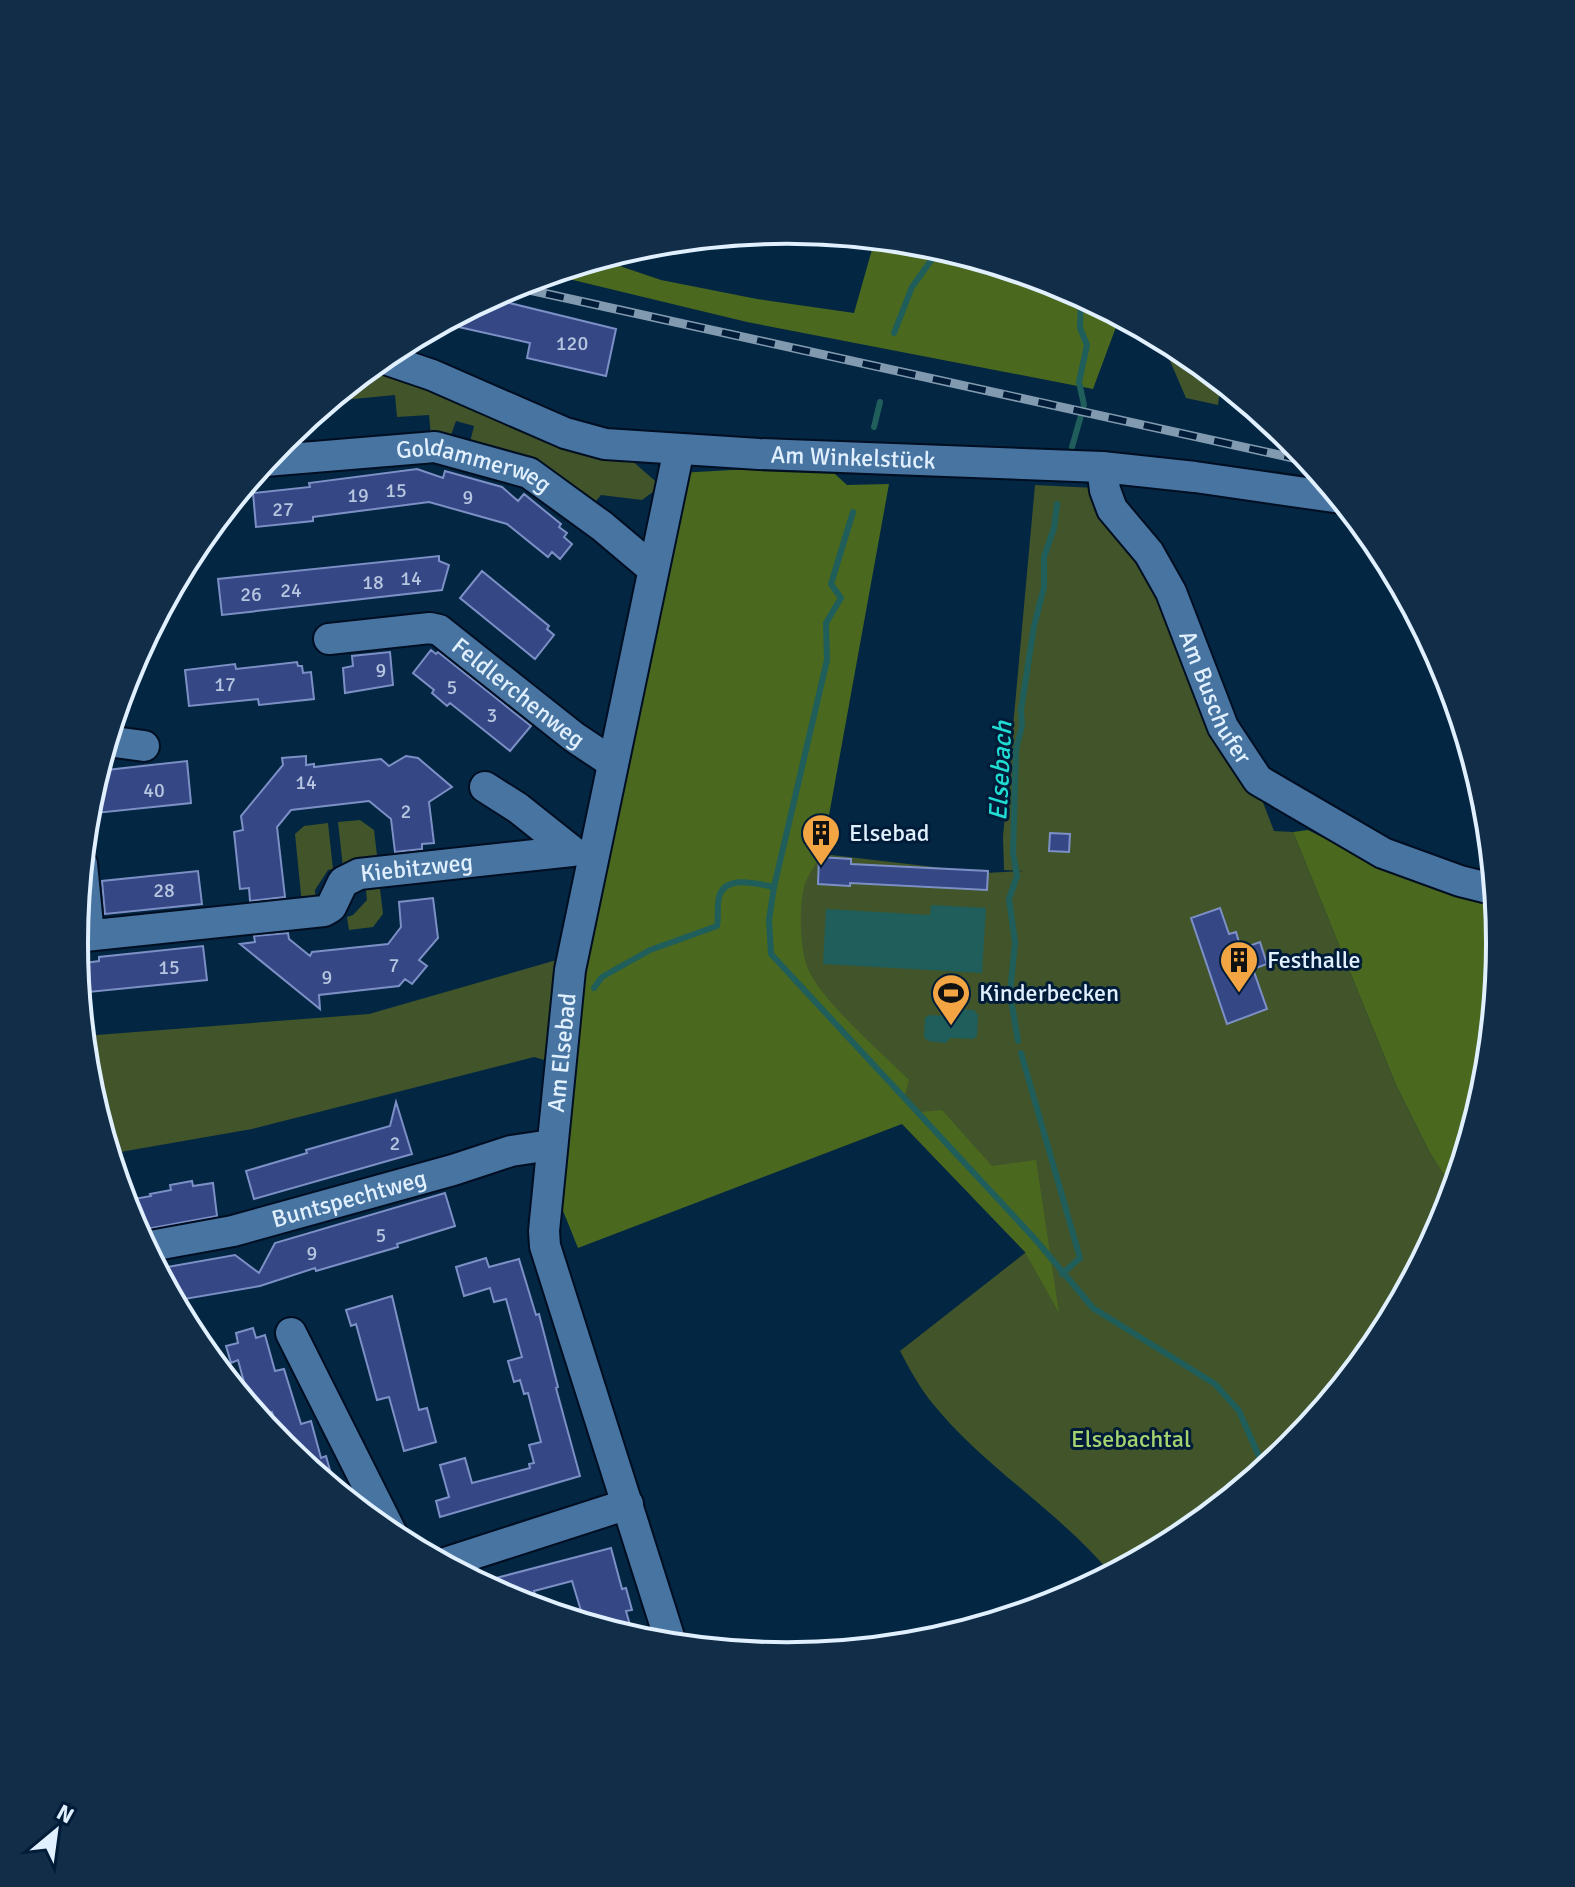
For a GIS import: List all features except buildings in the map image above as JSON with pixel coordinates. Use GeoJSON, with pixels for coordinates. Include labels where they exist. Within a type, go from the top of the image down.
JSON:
{"type":"FeatureCollection","features":[{"type":"Feature","properties":{"kind":"street","name":"Am Winkelstück"},"geometry":{"type":"LineString","coordinates":[[397,363],[432,375],[565,433],[605,444],[1102,467],[1324,496]]}},
{"type":"Feature","properties":{"kind":"street","name":"Goldammerweg"},"geometry":{"type":"LineString","coordinates":[[283,460],[435,447],[529,473],[602,526],[653,569]]}},
{"type":"Feature","properties":{"kind":"street","name":"Am Elsebad"},"geometry":{"type":"LineString","coordinates":[[668,1633],[545,1246],[545,1211],[582,854],[613,763],[679,449]]}},
{"type":"Feature","properties":{"kind":"street","name":"Am Buschufer"},"geometry":{"type":"LineString","coordinates":[[1102,467],[1105,490],[1112,509],[1149,553],[1171,592],[1223,727],[1258,780],[1383,853],[1485,887]]}},
{"type":"Feature","properties":{"kind":"street","name":"Feldlerchenweg"},"geometry":{"type":"LineString","coordinates":[[329,639],[430,628],[439,630],[574,737],[613,763]]}},
{"type":"Feature","properties":{"kind":"street"},"geometry":{"type":"LineString","coordinates":[[118,742],[144,746]]}},
{"type":"Feature","properties":{"kind":"street"},"geometry":{"type":"LineString","coordinates":[[485,787],[582,854]]}},
{"type":"Feature","properties":{"kind":"street","name":"Kiebitzweg"},"geometry":{"type":"LineString","coordinates":[[89,921],[324,911],[331,907],[343,882],[359,874],[582,854]]}},
{"type":"Feature","properties":{"kind":"street","name":"Buntspechtweg"},"geometry":{"type":"LineString","coordinates":[[156,1245],[233,1231],[511,1151],[551,1145]]}},
{"type":"Feature","properties":{"kind":"street"},"geometry":{"type":"LineString","coordinates":[[291,1333],[381,1512]]}},
{"type":"Feature","properties":{"kind":"street"},"geometry":{"type":"LineString","coordinates":[[457,1559],[628,1504]]}},
{"type":"Feature","properties":{"kind":"green space"},"geometry":{"type":"Polygon","coordinates":[[[872,249],[924,257],[1012,281],[1055,297],[1116,326],[1093,389],[747,322],[569,279],[617,265],[661,280],[757,299],[854,313],[872,249]]]}},
{"type":"Feature","properties":{"kind":"green space"},"geometry":{"type":"Polygon","coordinates":[[[1168,357],[1219,394],[1218,405],[1186,398],[1168,357]]]}},
{"type":"Feature","properties":{"kind":"green space"},"geometry":{"type":"Polygon","coordinates":[[[385,372],[417,381],[630,459],[661,486],[642,500],[601,495],[592,506],[470,442],[474,426],[456,421],[451,435],[431,436],[429,415],[397,417],[395,395],[349,399],[385,372]]]}},
{"type":"Feature","properties":{"kind":"green space"},"geometry":{"type":"Polygon","coordinates":[[[825,465],[847,485],[889,484],[822,854],[803,892],[801,932],[806,963],[816,984],[827,997],[909,1080],[905,1095],[921,1112],[942,1110],[992,1166],[1036,1160],[1059,1313],[1025,1252],[902,1124],[578,1248],[551,1181],[616,767],[678,473],[825,465]]]}},
{"type":"Feature","properties":{"kind":"green space","name":"Elsebad"},"geometry":{"type":"Polygon","coordinates":[[[1035,485],[1095,488],[1166,599],[1255,782],[1274,831],[1293,832],[1396,1085],[1446,1178],[1415,1253],[1393,1293],[1369,1332],[1313,1405],[1249,1469],[1213,1498],[1176,1525],[1105,1567],[1069,1530],[953,1427],[924,1392],[900,1351],[1025,1253],[1050,1252],[908,1123],[758,955],[806,852],[985,873],[1024,871],[1004,870],[1003,837],[1035,485]]]}},
{"type":"Feature","properties":{"kind":"green space"},"geometry":{"type":"Polygon","coordinates":[[[360,820],[374,830],[378,864],[343,868],[338,822],[360,820]]]}},
{"type":"Feature","properties":{"kind":"green space"},"geometry":{"type":"Polygon","coordinates":[[[328,823],[333,869],[328,870],[315,890],[316,904],[302,905],[295,834],[304,826],[328,823]]]}},
{"type":"Feature","properties":{"kind":"green space"},"geometry":{"type":"Polygon","coordinates":[[[1308,830],[1362,857],[1486,897],[1486,989],[1481,1035],[1474,1080],[1446,1178],[1396,1085],[1293,832],[1308,830]]]}},
{"type":"Feature","properties":{"kind":"green space"},"geometry":{"type":"Polygon","coordinates":[[[379,880],[383,914],[373,927],[349,930],[347,917],[367,900],[365,882],[379,880]]]}},
{"type":"Feature","properties":{"kind":"green space"},"geometry":{"type":"Polygon","coordinates":[[[560,959],[551,1062],[534,1057],[252,1129],[120,1152],[101,1080],[94,1035],[369,1014],[560,959]]]}},
{"type":"Feature","properties":{"kind":"shaded area"},"geometry":{"type":"Polygon","coordinates":[[[931,905],[986,908],[982,973],[823,964],[826,909],[930,915],[931,905]]]}},
{"type":"Feature","properties":{"kind":"shaded area","name":"Kinderbecken"},"geometry":{"type":"Polygon","coordinates":[[[953,1009],[974,1010],[978,1015],[977,1036],[973,1039],[950,1038],[946,1043],[928,1041],[924,1037],[925,1018],[929,1015],[946,1016],[953,1009]]]}},
{"type":"Feature","properties":{"kind":"waterway"},"geometry":{"type":"LineString","coordinates":[[894,333],[912,287],[932,259]]}},
{"type":"Feature","properties":{"kind":"waterway","name":"Elsebach"},"geometry":{"type":"LineString","coordinates":[[1072,447],[1084,405],[1079,382],[1087,345],[1080,328],[1081,309]]}},
{"type":"Feature","properties":{"kind":"waterway"},"geometry":{"type":"LineString","coordinates":[[874,427],[880,402]]}},
{"type":"Feature","properties":{"kind":"waterway","name":"Elsebach"},"geometry":{"type":"LineString","coordinates":[[1018,1041],[1010,994],[1015,942],[1009,899],[1017,876],[1013,853],[1016,749],[1022,726],[1021,710],[1034,626],[1044,587],[1044,557],[1054,528],[1057,504]]}},
{"type":"Feature","properties":{"kind":"waterway"},"geometry":{"type":"LineString","coordinates":[[853,512],[831,584],[841,598],[826,623],[827,660],[774,887],[769,920],[771,954],[1035,1239],[1093,1308],[1215,1384],[1239,1411],[1260,1459]]}},
{"type":"Feature","properties":{"kind":"waterway"},"geometry":{"type":"LineString","coordinates":[[594,988],[602,977],[650,950],[717,926],[720,894],[730,884],[744,882],[774,887]]}},
{"type":"Feature","properties":{"kind":"waterway","name":"Elsebach"},"geometry":{"type":"LineString","coordinates":[[1021,1053],[1080,1258],[1062,1274]]}},
{"type":"Feature","properties":{"kind":"railway"},"geometry":{"type":"LineString","coordinates":[[535,291],[1290,457]]}},
{"type":"Feature","properties":{"kind":"place","name":"Elsebad"},"geometry":{"type":"Point","coordinates":[821,867]}},
{"type":"Feature","properties":{"kind":"place","name":"Festhalle"},"geometry":{"type":"Point","coordinates":[1239,994]}},
{"type":"Feature","properties":{"kind":"place","name":"Kinderbecken"},"geometry":{"type":"Point","coordinates":[951,1027]}},
{"type":"Feature","properties":{"kind":"park label","name":"Elsebachtal"},"geometry":{"type":"Point","coordinates":[1131,1439]}}]}
